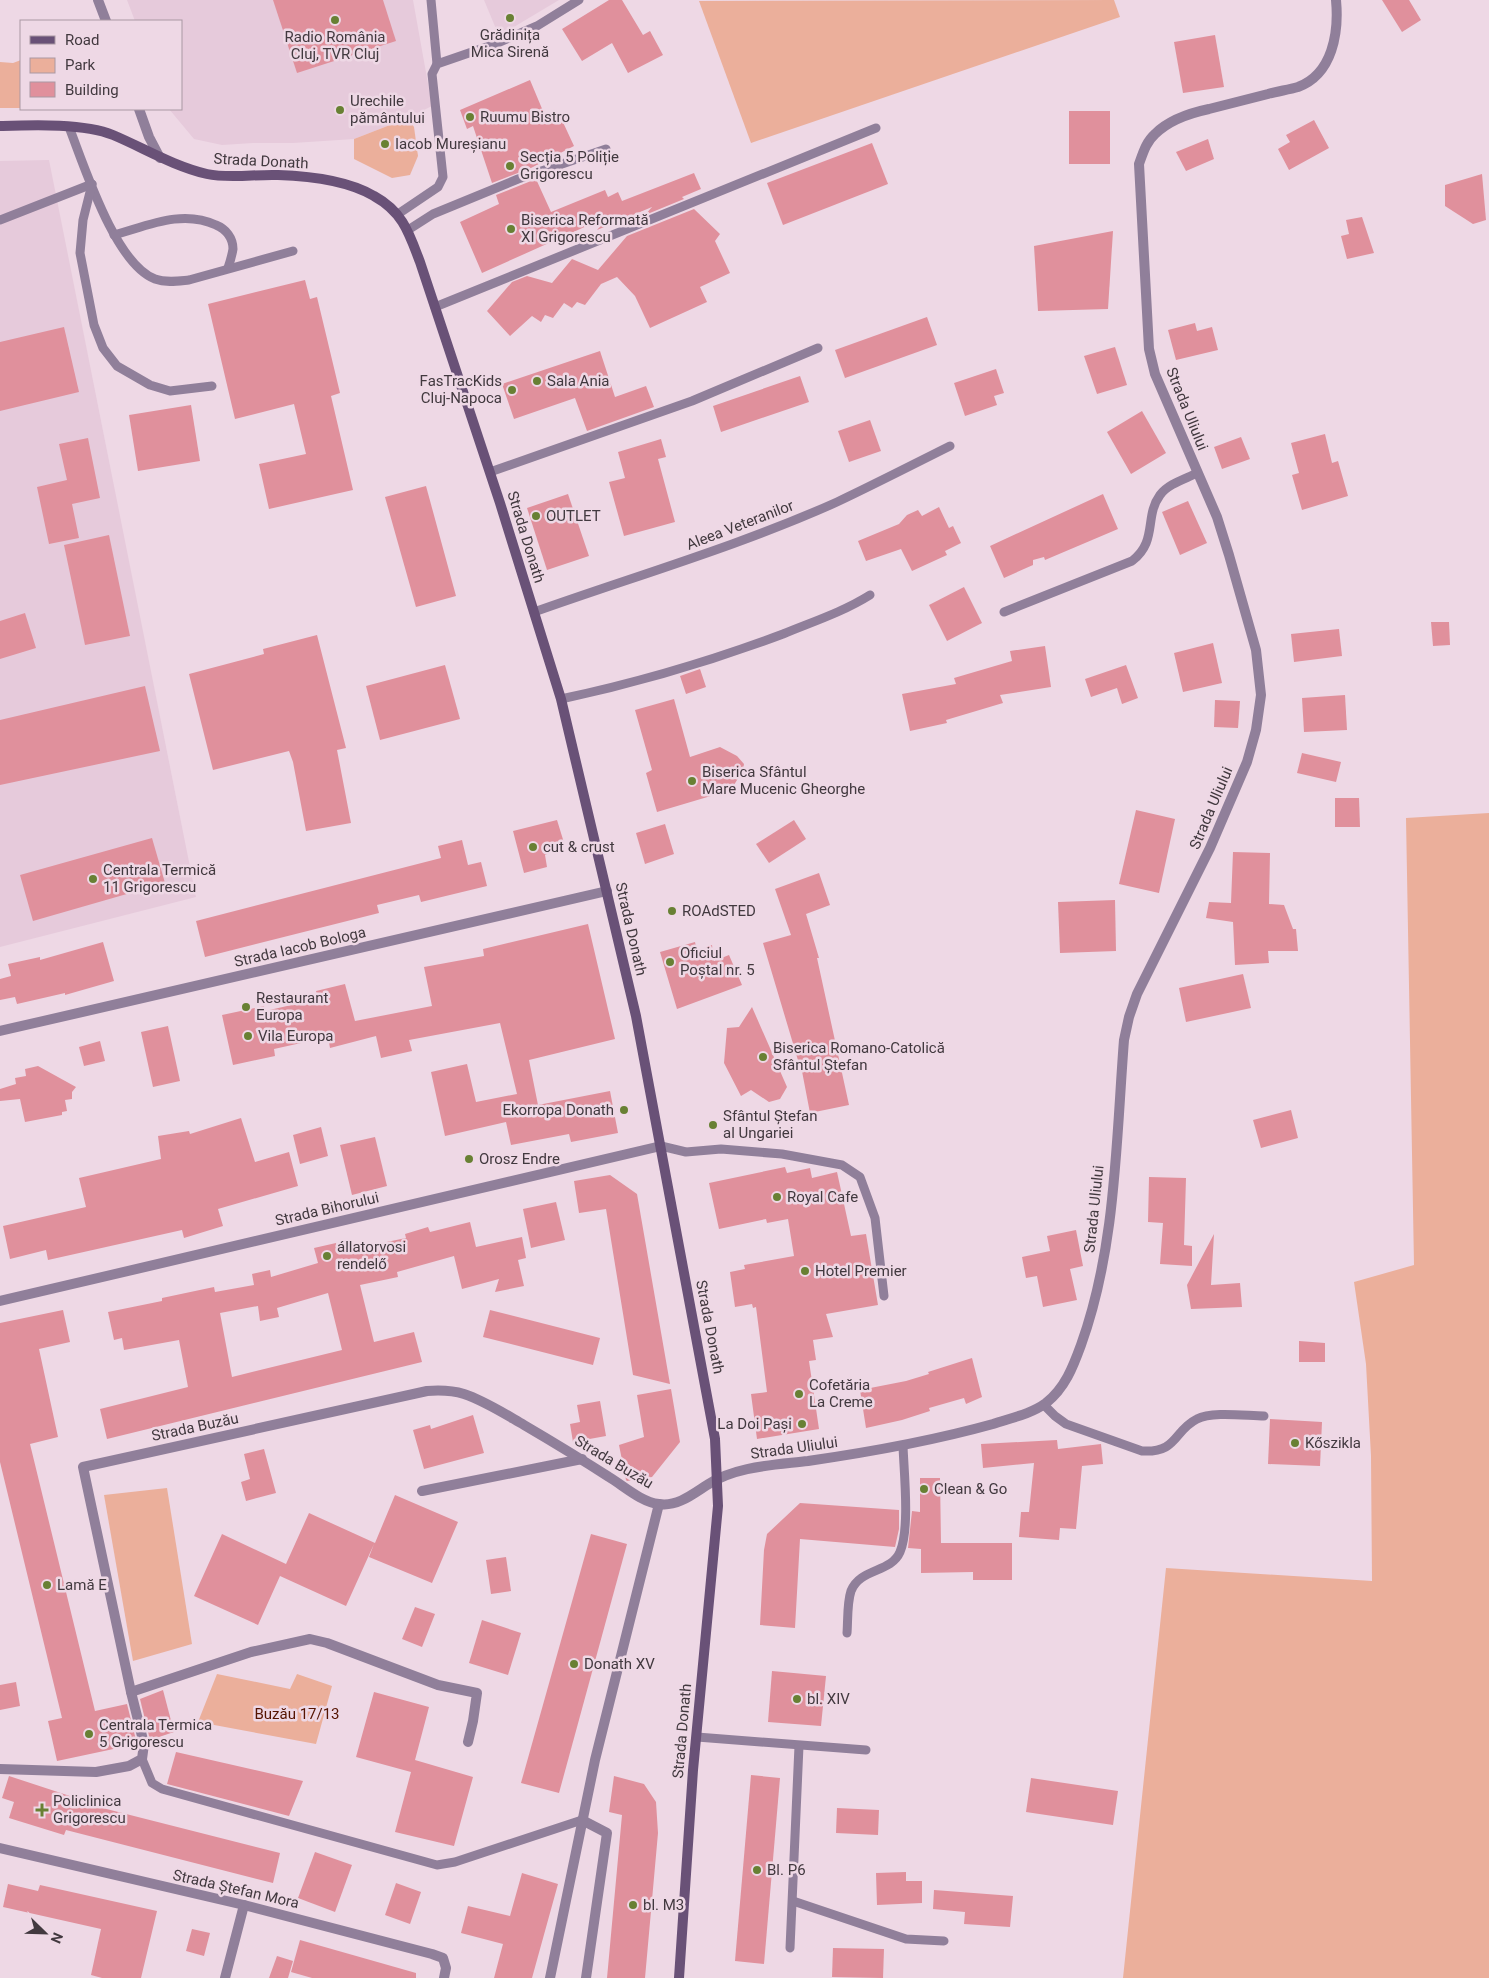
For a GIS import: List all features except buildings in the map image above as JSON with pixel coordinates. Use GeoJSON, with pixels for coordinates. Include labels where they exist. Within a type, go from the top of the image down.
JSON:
{"type":"FeatureCollection","features":[{"type":"Feature","properties":{"kind":"main road","name":"Strada Donath"},"geometry":{"type":"LineString","coordinates":[[0,126],[69,127],[98,130],[112,134],[160,158],[198,171],[224,176],[278,175],[321,179],[372,195],[387,204],[398,214],[408,230],[490,472],[560,699],[636,1016],[715,1439],[718,1506],[697,1737],[679,1978]]}},
{"type":"Feature","properties":{"kind":"street"},"geometry":{"type":"LineString","coordinates":[[98,0],[106,20]]}},
{"type":"Feature","properties":{"kind":"street","name":"Strada Uliului"},"geometry":{"type":"LineString","coordinates":[[718,1479],[748,1469],[903,1446],[961,1433],[1026,1414],[1044,1405],[1067,1380],[1084,1336],[1097,1292],[1108,1235],[1124,1040],[1129,1017],[1137,994],[1210,848],[1247,762],[1256,730],[1261,695],[1256,650],[1230,555],[1217,517],[1155,374],[1149,349],[1145,314],[1139,164],[1144,148],[1154,134],[1169,123],[1190,113],[1299,86],[1317,75],[1329,59],[1334,42],[1338,19],[1336,0]]}},
{"type":"Feature","properties":{"kind":"street"},"geometry":{"type":"LineString","coordinates":[[139,110],[160,158]]}},
{"type":"Feature","properties":{"kind":"street","name":"Strada Iacob Bologa"},"geometry":{"type":"LineString","coordinates":[[0,1031],[607,891]]}},
{"type":"Feature","properties":{"kind":"street","name":"Strada Bihorului"},"geometry":{"type":"LineString","coordinates":[[0,1301],[661,1146]]}},
{"type":"Feature","properties":{"kind":"street","name":"Strada Buzău"},"geometry":{"type":"LineString","coordinates":[[142,1759],[144,1744],[131,1692],[83,1467],[427,1391],[447,1390],[464,1394],[493,1407],[582,1459],[644,1499],[659,1504],[673,1503],[689,1497],[718,1479]]}},
{"type":"Feature","properties":{"kind":"street"},"geometry":{"type":"LineString","coordinates":[[422,1492],[582,1459]]}},
{"type":"Feature","properties":{"kind":"street"},"geometry":{"type":"LineString","coordinates":[[550,1978],[582,1820],[659,1504]]}},
{"type":"Feature","properties":{"kind":"street"},"geometry":{"type":"LineString","coordinates":[[131,1692],[251,1652],[310,1639],[327,1642],[438,1684],[476,1693],[473,1722],[468,1742]]}},
{"type":"Feature","properties":{"kind":"street"},"geometry":{"type":"LineString","coordinates":[[0,1769],[96,1772],[129,1766],[142,1759]]}},
{"type":"Feature","properties":{"kind":"street"},"geometry":{"type":"LineString","coordinates":[[582,1820],[608,1833],[586,1978]]}},
{"type":"Feature","properties":{"kind":"street","name":"Strada Ștefan Mora"},"geometry":{"type":"LineString","coordinates":[[0,1848],[244,1905],[432,1954],[443,1958],[446,1968],[444,1978]]}},
{"type":"Feature","properties":{"kind":"street"},"geometry":{"type":"LineString","coordinates":[[225,1978],[244,1905]]}},
{"type":"Feature","properties":{"kind":"lane"},"geometry":{"type":"LineString","coordinates":[[398,214],[438,187],[443,177],[432,74],[437,64],[431,0]]}},
{"type":"Feature","properties":{"kind":"lane"},"geometry":{"type":"LineString","coordinates":[[437,64],[494,44],[537,26],[579,0]]}},
{"type":"Feature","properties":{"kind":"lane"},"geometry":{"type":"LineString","coordinates":[[69,127],[114,235],[134,263],[155,279],[173,282],[189,280],[293,251]]}},
{"type":"Feature","properties":{"kind":"lane"},"geometry":{"type":"LineString","coordinates":[[435,307],[876,128]]}},
{"type":"Feature","properties":{"kind":"lane"},"geometry":{"type":"LineString","coordinates":[[408,230],[433,214],[518,179],[606,148]]}},
{"type":"Feature","properties":{"kind":"lane"},"geometry":{"type":"LineString","coordinates":[[0,220],[92,184]]}},
{"type":"Feature","properties":{"kind":"lane"},"geometry":{"type":"LineString","coordinates":[[92,184],[83,220],[80,253],[94,325],[103,348],[117,366],[150,385],[170,391],[212,386]]}},
{"type":"Feature","properties":{"kind":"lane"},"geometry":{"type":"LineString","coordinates":[[114,235],[172,218],[207,220],[222,228],[231,237],[233,248],[228,268]]}},
{"type":"Feature","properties":{"kind":"lane"},"geometry":{"type":"LineString","coordinates":[[490,472],[692,401],[818,348]]}},
{"type":"Feature","properties":{"kind":"lane","name":"Aleea Veteranilor"},"geometry":{"type":"LineString","coordinates":[[534,612],[779,526],[837,502],[950,446]]}},
{"type":"Feature","properties":{"kind":"lane"},"geometry":{"type":"LineString","coordinates":[[1004,612],[1132,561],[1143,553],[1148,541],[1155,504],[1161,494],[1172,485],[1197,473]]}},
{"type":"Feature","properties":{"kind":"lane"},"geometry":{"type":"LineString","coordinates":[[560,699],[669,671],[756,644],[822,619],[870,595]]}},
{"type":"Feature","properties":{"kind":"lane"},"geometry":{"type":"LineString","coordinates":[[661,1146],[686,1152],[721,1149],[782,1154],[842,1165],[860,1177],[875,1218],[884,1296]]}},
{"type":"Feature","properties":{"kind":"lane"},"geometry":{"type":"LineString","coordinates":[[1044,1405],[1066,1424],[1142,1451],[1154,1452],[1167,1447],[1197,1418],[1211,1416],[1264,1416]]}},
{"type":"Feature","properties":{"kind":"lane"},"geometry":{"type":"LineString","coordinates":[[846,1633],[851,1591],[859,1579],[870,1572],[891,1564],[900,1553],[905,1532],[903,1446]]}},
{"type":"Feature","properties":{"kind":"lane"},"geometry":{"type":"LineString","coordinates":[[697,1737],[866,1750]]}},
{"type":"Feature","properties":{"kind":"lane"},"geometry":{"type":"LineString","coordinates":[[790,1948],[800,1746]]}},
{"type":"Feature","properties":{"kind":"lane"},"geometry":{"type":"LineString","coordinates":[[142,1759],[152,1783],[162,1789],[437,1864],[455,1862],[582,1820]]}},
{"type":"Feature","properties":{"kind":"lane"},"geometry":{"type":"LineString","coordinates":[[793,1901],[906,1939],[944,1941]]}},
{"type":"Feature","properties":{"kind":"shaded area"},"geometry":{"type":"Polygon","coordinates":[[[127,0],[413,0],[432,106],[408,118],[354,139],[222,145],[194,139],[170,110],[182,110],[182,20],[135,20],[127,0]]]}},
{"type":"Feature","properties":{"kind":"shaded area","name":"Grădinița Mica Sirenă"},"geometry":{"type":"Polygon","coordinates":[[[484,0],[559,0],[499,36],[484,0]]]}},
{"type":"Feature","properties":{"kind":"shaded area"},"geometry":{"type":"Polygon","coordinates":[[[49,160],[196,897],[0,947],[0,161],[49,160]]]}},
{"type":"Feature","properties":{"kind":"green space"},"geometry":{"type":"Polygon","coordinates":[[[1114,0],[1120,17],[751,143],[699,1],[1114,0]]]}},
{"type":"Feature","properties":{"kind":"green space"},"geometry":{"type":"Polygon","coordinates":[[[20,60],[20,108],[0,108],[0,62],[13,63],[20,60]]]}},
{"type":"Feature","properties":{"kind":"green space"},"geometry":{"type":"Polygon","coordinates":[[[408,118],[414,127],[418,156],[410,175],[392,178],[354,159],[354,139],[408,118]]]}},
{"type":"Feature","properties":{"kind":"green space"},"geometry":{"type":"Polygon","coordinates":[[[1489,813],[1489,1978],[1123,1978],[1166,1568],[1372,1581],[1371,1456],[1366,1364],[1354,1282],[1414,1265],[1406,818],[1489,813]]]}},
{"type":"Feature","properties":{"kind":"green space"},"geometry":{"type":"Polygon","coordinates":[[[167,1488],[192,1644],[133,1661],[104,1495],[167,1488]]]}},
{"type":"Feature","properties":{"kind":"green space","name":"Buzău 17/13"},"geometry":{"type":"Polygon","coordinates":[[[217,1674],[290,1689],[297,1674],[332,1686],[316,1744],[198,1722],[217,1674]]]}},
{"type":"Feature","properties":{"kind":"place","name":"Grădinița Mica Sirenă"},"geometry":{"type":"Point","coordinates":[510,18]}},
{"type":"Feature","properties":{"kind":"place","name":"Radio România Cluj, TVR Cluj"},"geometry":{"type":"Point","coordinates":[335,20]}},
{"type":"Feature","properties":{"kind":"place","name":"Urechile pământului"},"geometry":{"type":"Point","coordinates":[340,110]}},
{"type":"Feature","properties":{"kind":"place","name":"Ruumu Bistro"},"geometry":{"type":"Point","coordinates":[470,117]}},
{"type":"Feature","properties":{"kind":"place","name":"Iacob Mureșianu"},"geometry":{"type":"Point","coordinates":[385,144]}},
{"type":"Feature","properties":{"kind":"place","name":"Secția 5 Poliție Grigorescu"},"geometry":{"type":"Point","coordinates":[510,166]}},
{"type":"Feature","properties":{"kind":"place","name":"Biserica Reformată XI Grigorescu"},"geometry":{"type":"Point","coordinates":[511,229]}},
{"type":"Feature","properties":{"kind":"place","name":"Sala Ania"},"geometry":{"type":"Point","coordinates":[537,381]}},
{"type":"Feature","properties":{"kind":"place","name":"FasTracKids Cluj-Napoca"},"geometry":{"type":"Point","coordinates":[512,390]}},
{"type":"Feature","properties":{"kind":"place","name":"OUTLET"},"geometry":{"type":"Point","coordinates":[536,516]}},
{"type":"Feature","properties":{"kind":"place","name":"Biserica Sfântul Mare Mucenic Gheorghe"},"geometry":{"type":"Point","coordinates":[692,781]}},
{"type":"Feature","properties":{"kind":"place","name":"cut & crust"},"geometry":{"type":"Point","coordinates":[533,847]}},
{"type":"Feature","properties":{"kind":"place","name":"Centrala Termică 11 Grigorescu"},"geometry":{"type":"Point","coordinates":[93,879]}},
{"type":"Feature","properties":{"kind":"place","name":"ROAdSTED"},"geometry":{"type":"Point","coordinates":[672,911]}},
{"type":"Feature","properties":{"kind":"place","name":"Oficiul Poștal nr. 5"},"geometry":{"type":"Point","coordinates":[670,962]}},
{"type":"Feature","properties":{"kind":"place","name":"Restaurant Europa"},"geometry":{"type":"Point","coordinates":[246,1007]}},
{"type":"Feature","properties":{"kind":"place","name":"Vila Europa"},"geometry":{"type":"Point","coordinates":[248,1036]}},
{"type":"Feature","properties":{"kind":"place","name":"Biserica Romano-Catolică Sfântul Ștefan"},"geometry":{"type":"Point","coordinates":[763,1057]}},
{"type":"Feature","properties":{"kind":"place","name":"Ekorropa Donath"},"geometry":{"type":"Point","coordinates":[624,1110]}},
{"type":"Feature","properties":{"kind":"place","name":"Sfântul Ștefan al Ungariei"},"geometry":{"type":"Point","coordinates":[713,1125]}},
{"type":"Feature","properties":{"kind":"place","name":"Orosz Endre"},"geometry":{"type":"Point","coordinates":[469,1159]}},
{"type":"Feature","properties":{"kind":"place","name":"Royal Cafe"},"geometry":{"type":"Point","coordinates":[777,1197]}},
{"type":"Feature","properties":{"kind":"place","name":"állatorvosi rendelő"},"geometry":{"type":"Point","coordinates":[327,1256]}},
{"type":"Feature","properties":{"kind":"place","name":"Hotel Premier"},"geometry":{"type":"Point","coordinates":[805,1271]}},
{"type":"Feature","properties":{"kind":"place","name":"Cofetăria La Creme"},"geometry":{"type":"Point","coordinates":[799,1394]}},
{"type":"Feature","properties":{"kind":"place","name":"La Doi Pași"},"geometry":{"type":"Point","coordinates":[802,1424]}},
{"type":"Feature","properties":{"kind":"place","name":"Kőszikla"},"geometry":{"type":"Point","coordinates":[1295,1443]}},
{"type":"Feature","properties":{"kind":"place","name":"Clean & Go"},"geometry":{"type":"Point","coordinates":[924,1489]}},
{"type":"Feature","properties":{"kind":"place","name":"Lamă E"},"geometry":{"type":"Point","coordinates":[47,1585]}},
{"type":"Feature","properties":{"kind":"place","name":"Donath XV"},"geometry":{"type":"Point","coordinates":[574,1664]}},
{"type":"Feature","properties":{"kind":"place","name":"bl. XIV"},"geometry":{"type":"Point","coordinates":[797,1699]}},
{"type":"Feature","properties":{"kind":"place","name":"Centrala Termica 5 Grigorescu"},"geometry":{"type":"Point","coordinates":[89,1734]}},
{"type":"Feature","properties":{"kind":"place","name":"Policlinica Grigorescu"},"geometry":{"type":"Point","coordinates":[42,1810]}},
{"type":"Feature","properties":{"kind":"place","name":"Bl. P6"},"geometry":{"type":"Point","coordinates":[757,1870]}},
{"type":"Feature","properties":{"kind":"place","name":"bl. M3"},"geometry":{"type":"Point","coordinates":[633,1905]}}]}
